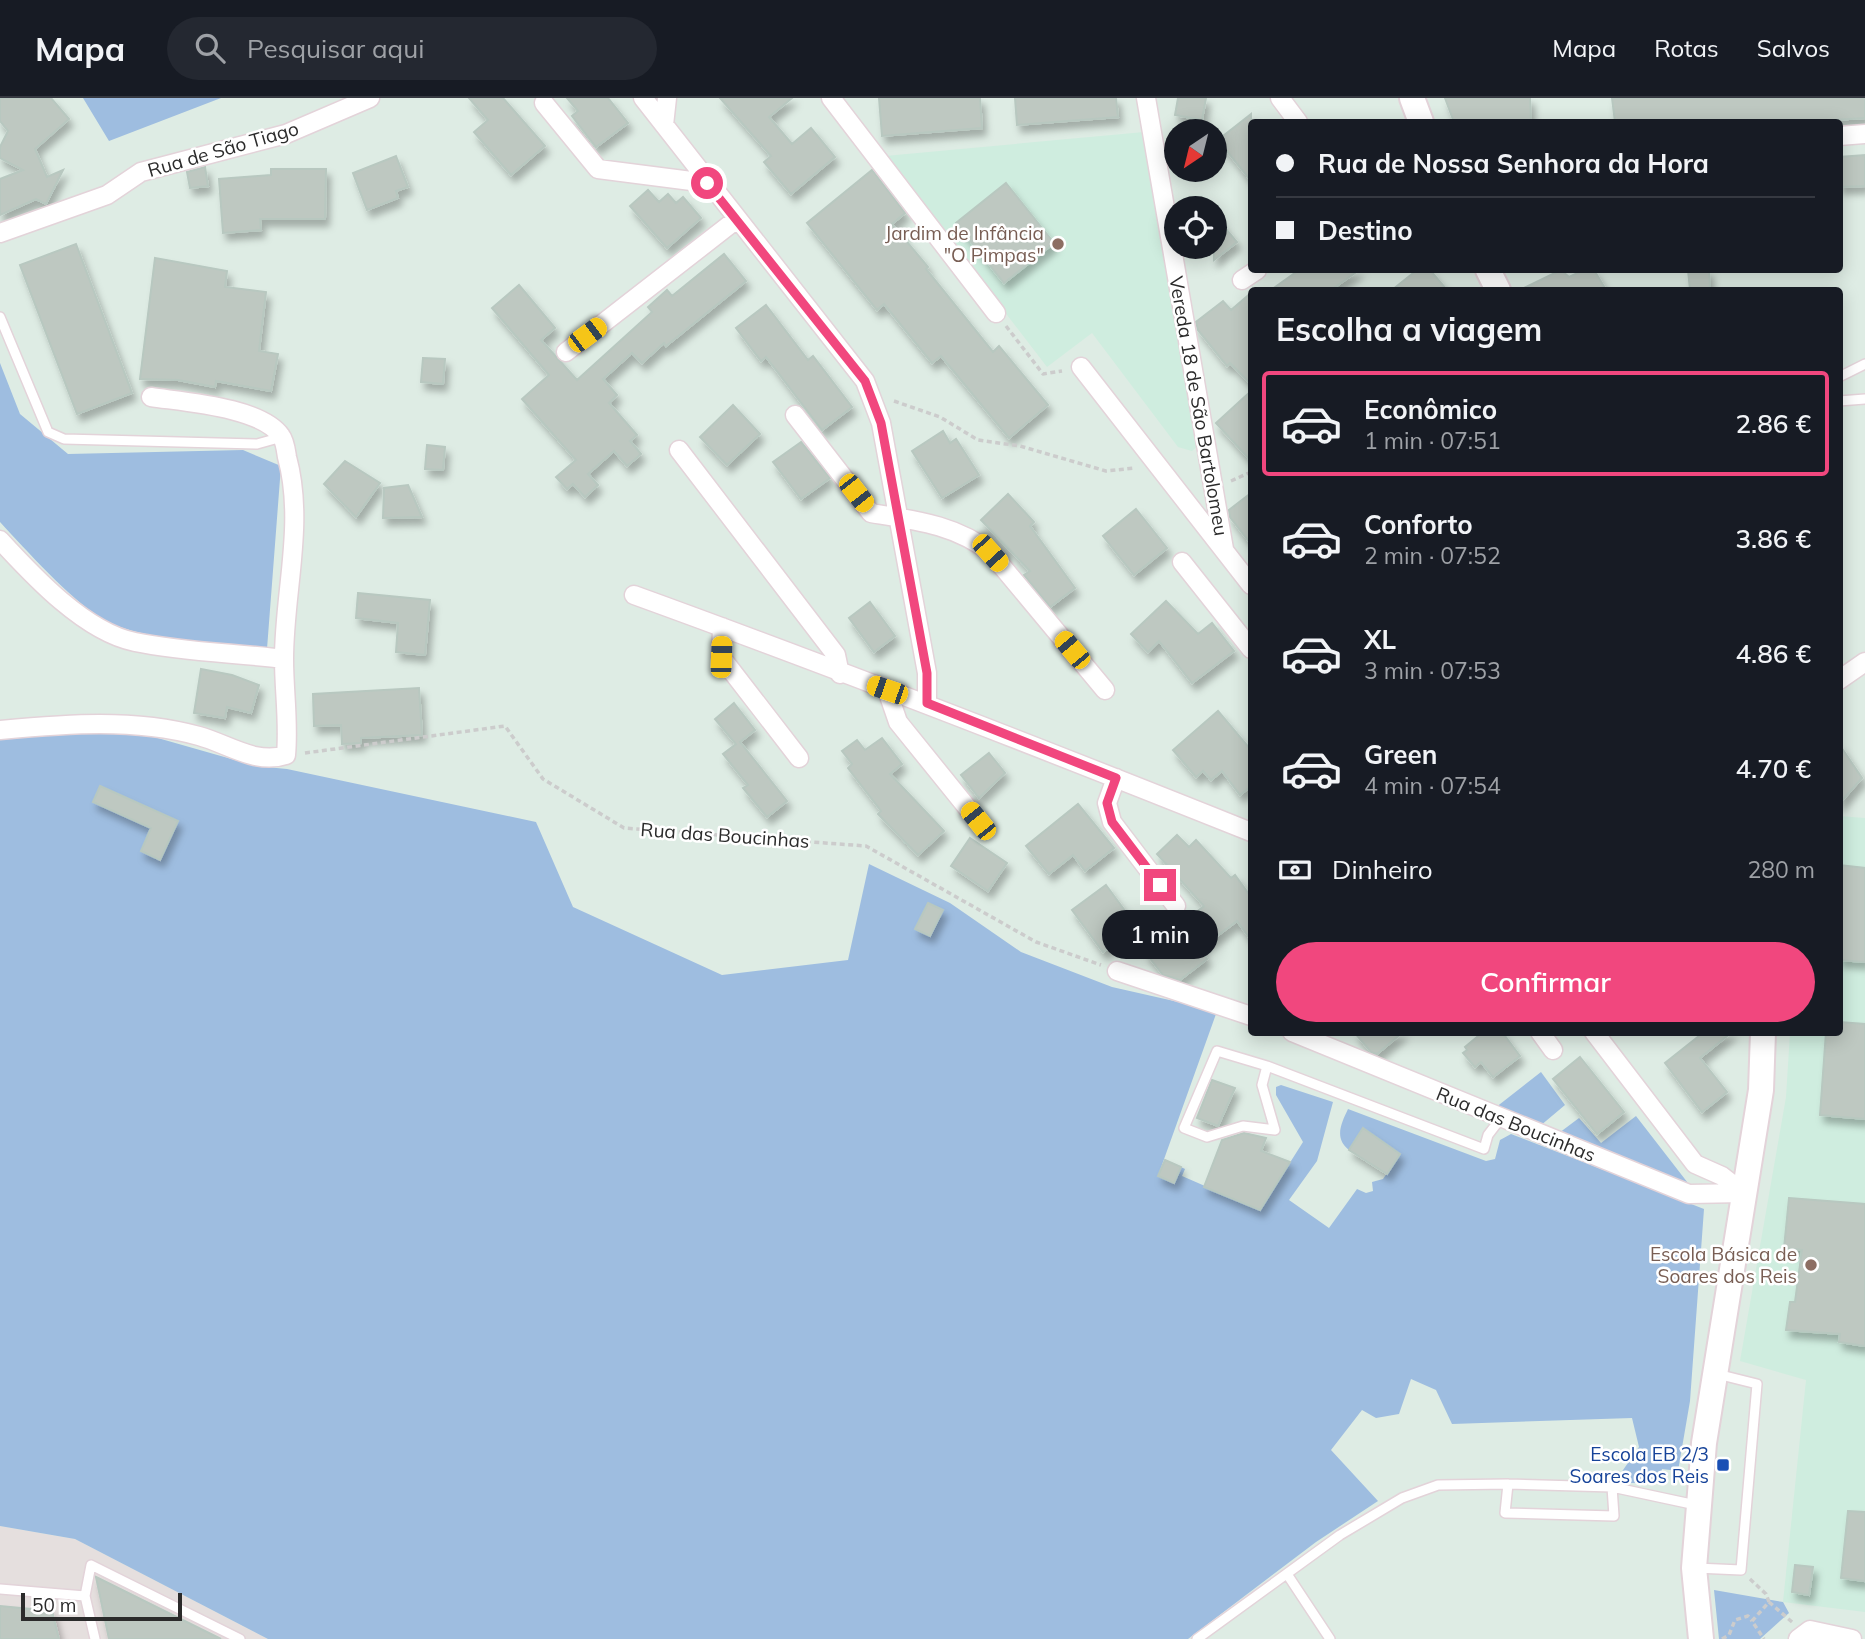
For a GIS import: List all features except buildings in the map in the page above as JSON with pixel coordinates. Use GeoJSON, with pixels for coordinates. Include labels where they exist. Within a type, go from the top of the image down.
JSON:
{"type":"FeatureCollection","features":[{"type":"Feature","properties":{"kind":"main road"},"geometry":{"type":"LineString","coordinates":[[1412,98],[1420,119]]}},
{"type":"Feature","properties":{"kind":"main road"},"geometry":{"type":"LineString","coordinates":[[1701,1639],[1694,1567],[1704,1443],[1761,1090],[1763,1036]]}},
{"type":"Feature","properties":{"kind":"street","name":"Rua de São Tiago"},"geometry":{"type":"LineString","coordinates":[[0,233],[107,195],[142,172],[286,134],[370,98]]}},
{"type":"Feature","properties":{"kind":"street"},"geometry":{"type":"LineString","coordinates":[[643,98],[707,183],[865,381],[881,423],[927,673],[927,703]]}},
{"type":"Feature","properties":{"kind":"street"},"geometry":{"type":"LineString","coordinates":[[664,125],[667,98]]}},
{"type":"Feature","properties":{"kind":"street"},"geometry":{"type":"LineString","coordinates":[[831,98],[996,313]]}},
{"type":"Feature","properties":{"kind":"street","name":"Vereda 18 de São Bartolomeu"},"geometry":{"type":"LineString","coordinates":[[1146,98],[1224,549]]}},
{"type":"Feature","properties":{"kind":"street"},"geometry":{"type":"LineString","coordinates":[[1280,98],[1296,119]]}},
{"type":"Feature","properties":{"kind":"street"},"geometry":{"type":"LineString","coordinates":[[544,103],[598,169],[707,183]]}},
{"type":"Feature","properties":{"kind":"street"},"geometry":{"type":"LineString","coordinates":[[1843,136],[1865,134]]}},
{"type":"Feature","properties":{"kind":"street"},"geometry":{"type":"LineString","coordinates":[[566,352],[737,219]]}},
{"type":"Feature","properties":{"kind":"street"},"geometry":{"type":"LineString","coordinates":[[1081,367],[1248,581]]}},
{"type":"Feature","properties":{"kind":"street"},"geometry":{"type":"LineString","coordinates":[[0,730],[105,723],[197,736],[263,760],[286,755],[289,721],[284,659],[293,564],[293,477],[282,437],[261,420],[216,408],[151,397]]}},
{"type":"Feature","properties":{"kind":"street"},"geometry":{"type":"LineString","coordinates":[[795,415],[872,513],[953,530],[982,546],[1105,690]]}},
{"type":"Feature","properties":{"kind":"street"},"geometry":{"type":"LineString","coordinates":[[679,450],[836,655],[840,674]]}},
{"type":"Feature","properties":{"kind":"street"},"geometry":{"type":"LineString","coordinates":[[0,540],[34,577],[96,626],[133,642],[284,659]]}},
{"type":"Feature","properties":{"kind":"street"},"geometry":{"type":"LineString","coordinates":[[1182,562],[1248,645]]}},
{"type":"Feature","properties":{"kind":"street"},"geometry":{"type":"LineString","coordinates":[[634,595],[840,674],[927,703],[1248,831]]}},
{"type":"Feature","properties":{"kind":"street"},"geometry":{"type":"LineString","coordinates":[[722,627],[721,657],[799,758]]}},
{"type":"Feature","properties":{"kind":"street"},"geometry":{"type":"LineString","coordinates":[[1843,677],[1865,662]]}},
{"type":"Feature","properties":{"kind":"street"},"geometry":{"type":"LineString","coordinates":[[1843,685],[1865,677]]}},
{"type":"Feature","properties":{"kind":"street"},"geometry":{"type":"LineString","coordinates":[[887,690],[898,722],[978,821]]}},
{"type":"Feature","properties":{"kind":"street"},"geometry":{"type":"LineString","coordinates":[[1116,778],[1107,803],[1112,822],[1176,906]]}},
{"type":"Feature","properties":{"kind":"street"},"geometry":{"type":"LineString","coordinates":[[1117,971],[1248,1015]]}},
{"type":"Feature","properties":{"kind":"street","name":"Rua das Boucinhas"},"geometry":{"type":"LineString","coordinates":[[1302,1036],[1689,1194],[1744,1193]]}},
{"type":"Feature","properties":{"kind":"street"},"geometry":{"type":"LineString","coordinates":[[1543,1036],[1553,1050]]}},
{"type":"Feature","properties":{"kind":"street"},"geometry":{"type":"LineString","coordinates":[[1597,1036],[1695,1164],[1722,1176],[1744,1193]]}},
{"type":"Feature","properties":{"kind":"street"},"geometry":{"type":"LineString","coordinates":[[1804,1635],[1852,1639]]}},
{"type":"Feature","properties":{"kind":"lane"},"geometry":{"type":"LineString","coordinates":[[0,317],[48,432],[55,436],[64,439],[257,444],[282,437]]}},
{"type":"Feature","properties":{"kind":"lane"},"geometry":{"type":"LineString","coordinates":[[1843,375],[1865,363]]}},
{"type":"Feature","properties":{"kind":"lane"},"geometry":{"type":"LineString","coordinates":[[1843,401],[1865,399]]}},
{"type":"Feature","properties":{"kind":"lane"},"geometry":{"type":"LineString","coordinates":[[1267,1066],[1262,1084],[1275,1130],[1243,1126],[1206,1137],[1184,1128],[1217,1051],[1267,1066],[1484,1149],[1488,1135],[1501,1118]]}},
{"type":"Feature","properties":{"kind":"lane"},"geometry":{"type":"LineString","coordinates":[[1694,1567],[1741,1570],[1757,1384],[1717,1374]]}},
{"type":"Feature","properties":{"kind":"lane"},"geometry":{"type":"LineString","coordinates":[[1508,1483],[1506,1513],[1614,1516],[1612,1487]]}},
{"type":"Feature","properties":{"kind":"lane"},"geometry":{"type":"LineString","coordinates":[[1197,1639],[1340,1535],[1402,1498],[1438,1485],[1508,1483],[1612,1487],[1698,1505]]}},
{"type":"Feature","properties":{"kind":"lane"},"geometry":{"type":"LineString","coordinates":[[95,1639],[85,1596],[91,1564],[240,1639]]}},
{"type":"Feature","properties":{"kind":"lane"},"geometry":{"type":"LineString","coordinates":[[1287,1574],[1330,1639]]}},
{"type":"Feature","properties":{"kind":"lane"},"geometry":{"type":"LineString","coordinates":[[0,1589],[85,1596]]}},
{"type":"Feature","properties":{"kind":"path"},"geometry":{"type":"LineString","coordinates":[[996,313],[1043,374],[1081,367]]}},
{"type":"Feature","properties":{"kind":"path"},"geometry":{"type":"LineString","coordinates":[[873,401],[909,404],[940,417],[978,440],[1020,446],[1106,471],[1158,465]]}},
{"type":"Feature","properties":{"kind":"path","name":"Rua das Boucinhas"},"geometry":{"type":"LineString","coordinates":[[286,755],[505,726],[543,779],[624,828],[866,846],[1036,942],[1117,971]]}},
{"type":"Feature","properties":{"kind":"path"},"geometry":{"type":"LineString","coordinates":[[1741,1570],[1766,1594],[1769,1602],[1797,1625],[1804,1635]]}},
{"type":"Feature","properties":{"kind":"path"},"geometry":{"type":"LineString","coordinates":[[1752,1621],[1769,1602]]}},
{"type":"Feature","properties":{"kind":"path"},"geometry":{"type":"LineString","coordinates":[[1722,1639],[1729,1634],[1735,1620],[1748,1616],[1764,1639]]}},
{"type":"Feature","properties":{"kind":"shaded area"},"geometry":{"type":"Polygon","coordinates":[[[83,98],[221,98],[109,141],[83,98]]]}},
{"type":"Feature","properties":{"kind":"shaded area","name":"Jardim de Infância \"O Pimpas\""},"geometry":{"type":"Polygon","coordinates":[[[1144,132],[1164,259],[1166,259],[1199,445],[1192,451],[1178,447],[1092,333],[1047,367],[885,156],[1144,132]]]}},
{"type":"Feature","properties":{"kind":"shaded area"},"geometry":{"type":"Polygon","coordinates":[[[0,363],[20,414],[68,454],[243,450],[281,466],[267,649],[136,632],[102,619],[49,574],[0,522],[0,363]]]}},
{"type":"Feature","properties":{"kind":"shaded area"},"geometry":{"type":"Polygon","coordinates":[[[105,723],[256,766],[287,769],[536,822],[573,907],[722,975],[848,960],[869,864],[950,903],[1021,952],[1112,987],[1196,1006],[1216,1014],[1158,1176],[1174,1183],[1181,1167],[1185,1169],[1182,1176],[1260,1210],[1303,1142],[1276,1095],[1276,1087],[1281,1085],[1333,1102],[1317,1161],[1289,1200],[1329,1228],[1357,1189],[1366,1193],[1373,1191],[1372,1182],[1383,1179],[1400,1154],[1363,1129],[1349,1150],[1340,1136],[1341,1125],[1348,1109],[1486,1161],[1495,1159],[1500,1140],[1511,1134],[1704,1209],[1690,1401],[1678,1471],[1662,1469],[1659,1483],[1614,1483],[1639,1447],[1632,1418],[1452,1424],[1436,1390],[1411,1379],[1399,1414],[1376,1418],[1362,1410],[1331,1450],[1378,1501],[1316,1542],[1188,1639],[268,1639],[75,1539],[0,1526],[0,731],[105,723]]]}},
{"type":"Feature","properties":{"kind":"shaded area","name":"Escola Básica de Soares dos Reis"},"geometry":{"type":"Polygon","coordinates":[[[1843,816],[1865,818],[1865,1612],[1783,1602],[1806,1380],[1740,1361],[1786,1097],[1790,1036],[1843,1036],[1843,816]]]}},
{"type":"Feature","properties":{"kind":"shaded area"},"geometry":{"type":"Polygon","coordinates":[[[1541,1072],[1565,1105],[1540,1126],[1495,1108],[1541,1072]]]}},
{"type":"Feature","properties":{"kind":"shaded area"},"geometry":{"type":"Polygon","coordinates":[[[1636,1116],[1691,1187],[1559,1133],[1579,1118],[1601,1143],[1636,1116]]]}},
{"type":"Feature","properties":{"kind":"shaded area"},"geometry":{"type":"Polygon","coordinates":[[[0,1526],[75,1539],[268,1639],[0,1639],[0,1526]]]}},
{"type":"Feature","properties":{"kind":"shaded area"},"geometry":{"type":"Polygon","coordinates":[[[1714,1590],[1783,1602],[1789,1613],[1760,1639],[1719,1639],[1714,1590]]]}},
{"type":"Feature","properties":{"kind":"place","name":"Jardim de Infância \"O Pimpas\""},"geometry":{"type":"Point","coordinates":[1058,244]}},
{"type":"Feature","properties":{"kind":"place","name":"Escola Básica de Soares dos Reis"},"geometry":{"type":"Point","coordinates":[1811,1265]}},
{"type":"Feature","properties":{"kind":"place","name":"Escola EB 2/3 Soares dos Reis"},"geometry":{"type":"Point","coordinates":[1723,1465]}},
{"type":"Feature","properties":{"kind":"route"},"geometry":{"type":"LineString","coordinates":[[707,183],[865,381],[881,423],[927,673],[927,703],[1116,778],[1107,803],[1112,822],[1160,885]]}}]}
